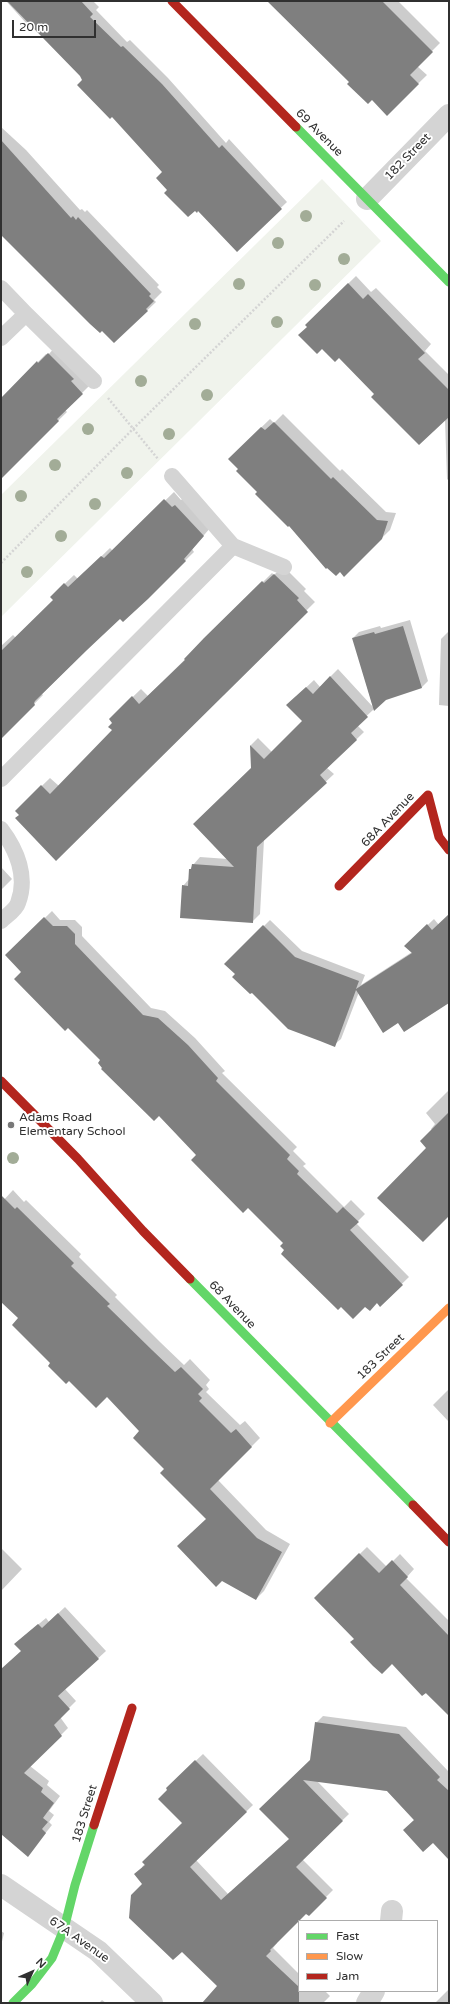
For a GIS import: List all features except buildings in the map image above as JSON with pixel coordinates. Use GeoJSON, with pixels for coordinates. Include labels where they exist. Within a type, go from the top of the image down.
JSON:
{"type":"FeatureCollection","features":[{"type":"Feature","properties":{"kind":"street","name":"69 Avenue"},"geometry":{"type":"LineString","coordinates":[[172,1],[449,282]]}},
{"type":"Feature","properties":{"kind":"street","name":"182 Street"},"geometry":{"type":"LineString","coordinates":[[367,199],[449,115]]}},
{"type":"Feature","properties":{"kind":"street","name":"68A Avenue"},"geometry":{"type":"LineString","coordinates":[[340,886],[428,795],[439,837],[449,850]]}},
{"type":"Feature","properties":{"kind":"street","name":"68 Avenue"},"geometry":{"type":"LineString","coordinates":[[1,1081],[78,1159],[144,1231],[330,1423],[449,1542]]}},
{"type":"Feature","properties":{"kind":"street","name":"183 Street"},"geometry":{"type":"LineString","coordinates":[[330,1423],[449,1308]]}},
{"type":"Feature","properties":{"kind":"street","name":"183 Street"},"geometry":{"type":"LineString","coordinates":[[13,2003],[43,1972],[52,1958],[64,1929],[75,1885],[132,1708]]}},
{"type":"Feature","properties":{"kind":"street","name":"67A Avenue"},"geometry":{"type":"LineString","coordinates":[[1,1885],[98,1951],[152,2003]]}},
{"type":"Feature","properties":{"kind":"street"},"geometry":{"type":"LineString","coordinates":[[367,2003],[373,1992]]}},
{"type":"Feature","properties":{"kind":"lane"},"geometry":{"type":"LineString","coordinates":[[1,288],[94,381]]}},
{"type":"Feature","properties":{"kind":"lane"},"geometry":{"type":"LineString","coordinates":[[1,338],[26,314]]}},
{"type":"Feature","properties":{"kind":"lane"},"geometry":{"type":"LineString","coordinates":[[172,476],[233,546],[284,567]]}},
{"type":"Feature","properties":{"kind":"lane"},"geometry":{"type":"LineString","coordinates":[[1,780],[233,546]]}},
{"type":"Feature","properties":{"kind":"lane"},"geometry":{"type":"LineString","coordinates":[[1,829],[11,842],[23,877],[18,905],[1,921]]}},
{"type":"Feature","properties":{"kind":"path"},"geometry":{"type":"LineString","coordinates":[[1,563],[133,429],[344,221]]}},
{"type":"Feature","properties":{"kind":"path"},"geometry":{"type":"LineString","coordinates":[[94,381],[172,476]]}},
{"type":"Feature","properties":{"kind":"shaded area"},"geometry":{"type":"Polygon","coordinates":[[[322,179],[381,241],[1,617],[1,495],[322,179]]]}},
{"type":"Feature","properties":{"kind":"traffic: fast"},"geometry":{"type":"LineString","coordinates":[[296,127],[449,282]]}},
{"type":"Feature","properties":{"kind":"traffic: fast"},"geometry":{"type":"LineString","coordinates":[[190,1279],[413,1505]]}},
{"type":"Feature","properties":{"kind":"traffic: fast"},"geometry":{"type":"LineString","coordinates":[[13,2003],[32,1984],[52,1958],[64,1929],[75,1885],[94,1825]]}},
{"type":"Feature","properties":{"kind":"traffic: slow"},"geometry":{"type":"LineString","coordinates":[[330,1423],[449,1308]]}},
{"type":"Feature","properties":{"kind":"traffic: jam"},"geometry":{"type":"LineString","coordinates":[[172,1],[296,127]]}},
{"type":"Feature","properties":{"kind":"traffic: jam"},"geometry":{"type":"LineString","coordinates":[[339,886],[428,795],[439,837],[449,850]]}},
{"type":"Feature","properties":{"kind":"traffic: jam"},"geometry":{"type":"LineString","coordinates":[[1,1081],[78,1159],[143,1231],[190,1279]]}},
{"type":"Feature","properties":{"kind":"traffic: jam"},"geometry":{"type":"LineString","coordinates":[[413,1505],[449,1542]]}},
{"type":"Feature","properties":{"kind":"traffic: jam"},"geometry":{"type":"LineString","coordinates":[[94,1825],[132,1708]]}},
{"type":"Feature","properties":{"kind":"place","name":"Adams Road Elementary School"},"geometry":{"type":"Point","coordinates":[11,1125]}}]}
